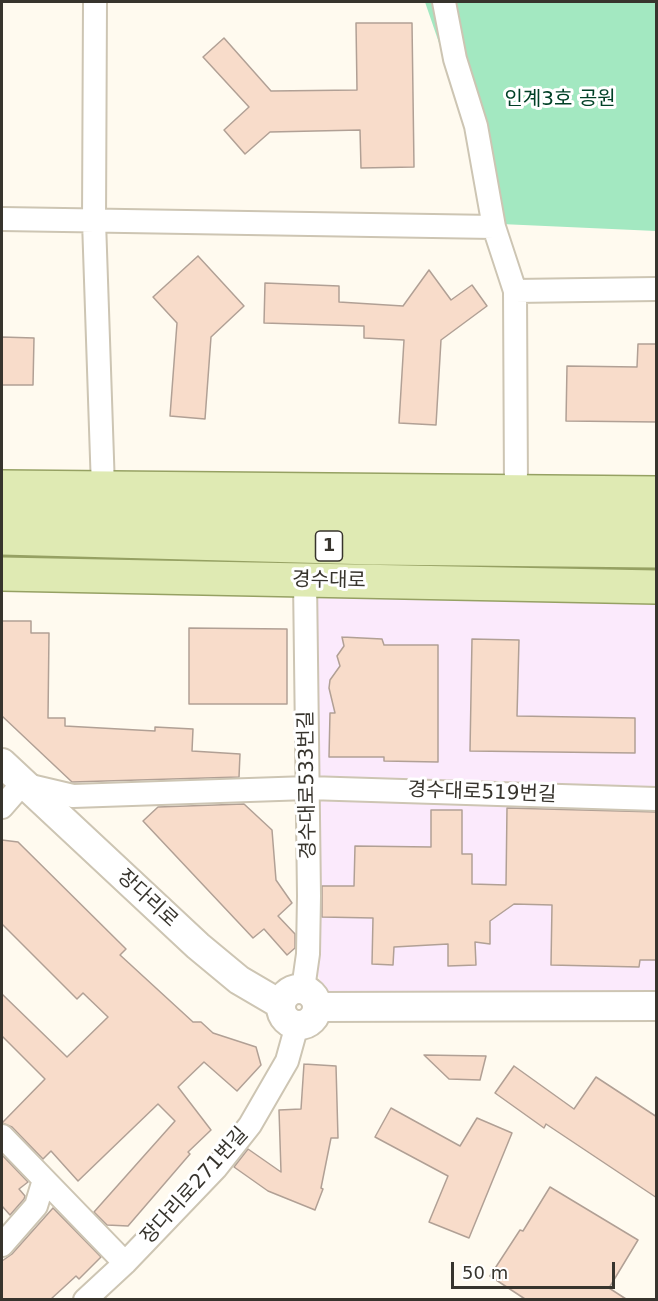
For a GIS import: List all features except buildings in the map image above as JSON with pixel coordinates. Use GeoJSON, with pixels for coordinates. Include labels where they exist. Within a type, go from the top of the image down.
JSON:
{"type":"FeatureCollection","features":[{"type":"Feature","properties":{"kind":"main road"},"geometry":{"type":"LineString","coordinates":[[2,487],[657,493]]}},
{"type":"Feature","properties":{"kind":"main road","name":"1"},"geometry":{"type":"LineString","coordinates":[[2,510],[657,522]]}},
{"type":"Feature","properties":{"kind":"main road","name":"1"},"geometry":{"type":"LineString","coordinates":[[2,538],[374,548],[657,551]]}},
{"type":"Feature","properties":{"kind":"main road","name":"경수대로"},"geometry":{"type":"LineString","coordinates":[[2,574],[657,586]]}},
{"type":"Feature","properties":{"kind":"street"},"geometry":{"type":"LineString","coordinates":[[95,2],[93,221],[103,488]]}},
{"type":"Feature","properties":{"kind":"street"},"geometry":{"type":"LineString","coordinates":[[444,2],[455,59],[476,126],[494,227],[515,291],[516,491]]}},
{"type":"Feature","properties":{"kind":"street"},"geometry":{"type":"LineString","coordinates":[[2,219],[494,227]]}},
{"type":"Feature","properties":{"kind":"street"},"geometry":{"type":"LineString","coordinates":[[515,291],[657,290]]}},
{"type":"Feature","properties":{"kind":"street","name":"경수대로533번길"},"geometry":{"type":"LineString","coordinates":[[299,1006],[308,942],[305,580]]}},
{"type":"Feature","properties":{"kind":"street","name":"장다리로"},"geometry":{"type":"LineString","coordinates":[[2,763],[198,946],[239,980],[299,1006]]}},
{"type":"Feature","properties":{"kind":"street"},"geometry":{"type":"LineString","coordinates":[[2,807],[22,784],[73,796],[308,788]]}},
{"type":"Feature","properties":{"kind":"street","name":"경수대로519번길"},"geometry":{"type":"LineString","coordinates":[[308,788],[657,799]]}},
{"type":"Feature","properties":{"kind":"street"},"geometry":{"type":"LineString","coordinates":[[299,1006],[657,1006]]}},
{"type":"Feature","properties":{"kind":"street","name":"장다리로271번길"},"geometry":{"type":"LineString","coordinates":[[85,1299],[125,1263],[216,1168],[250,1125],[287,1061],[299,1006]]}},
{"type":"Feature","properties":{"kind":"street"},"geometry":{"type":"LineString","coordinates":[[2,1136],[125,1263]]}},
{"type":"Feature","properties":{"kind":"street"},"geometry":{"type":"LineString","coordinates":[[2,1245],[36,1206],[44,1180]]}},
{"type":"Feature","properties":{"kind":"shaded area"},"geometry":{"type":"Polygon","coordinates":[[[315,594],[656,594],[656,997],[329,997],[317,974],[315,594]]]}},
{"type":"Feature","properties":{"kind":"green space","name":"인계3호 공원"},"geometry":{"type":"Polygon","coordinates":[[[425,2],[656,2],[656,231],[501,224],[425,2]]]}}]}
